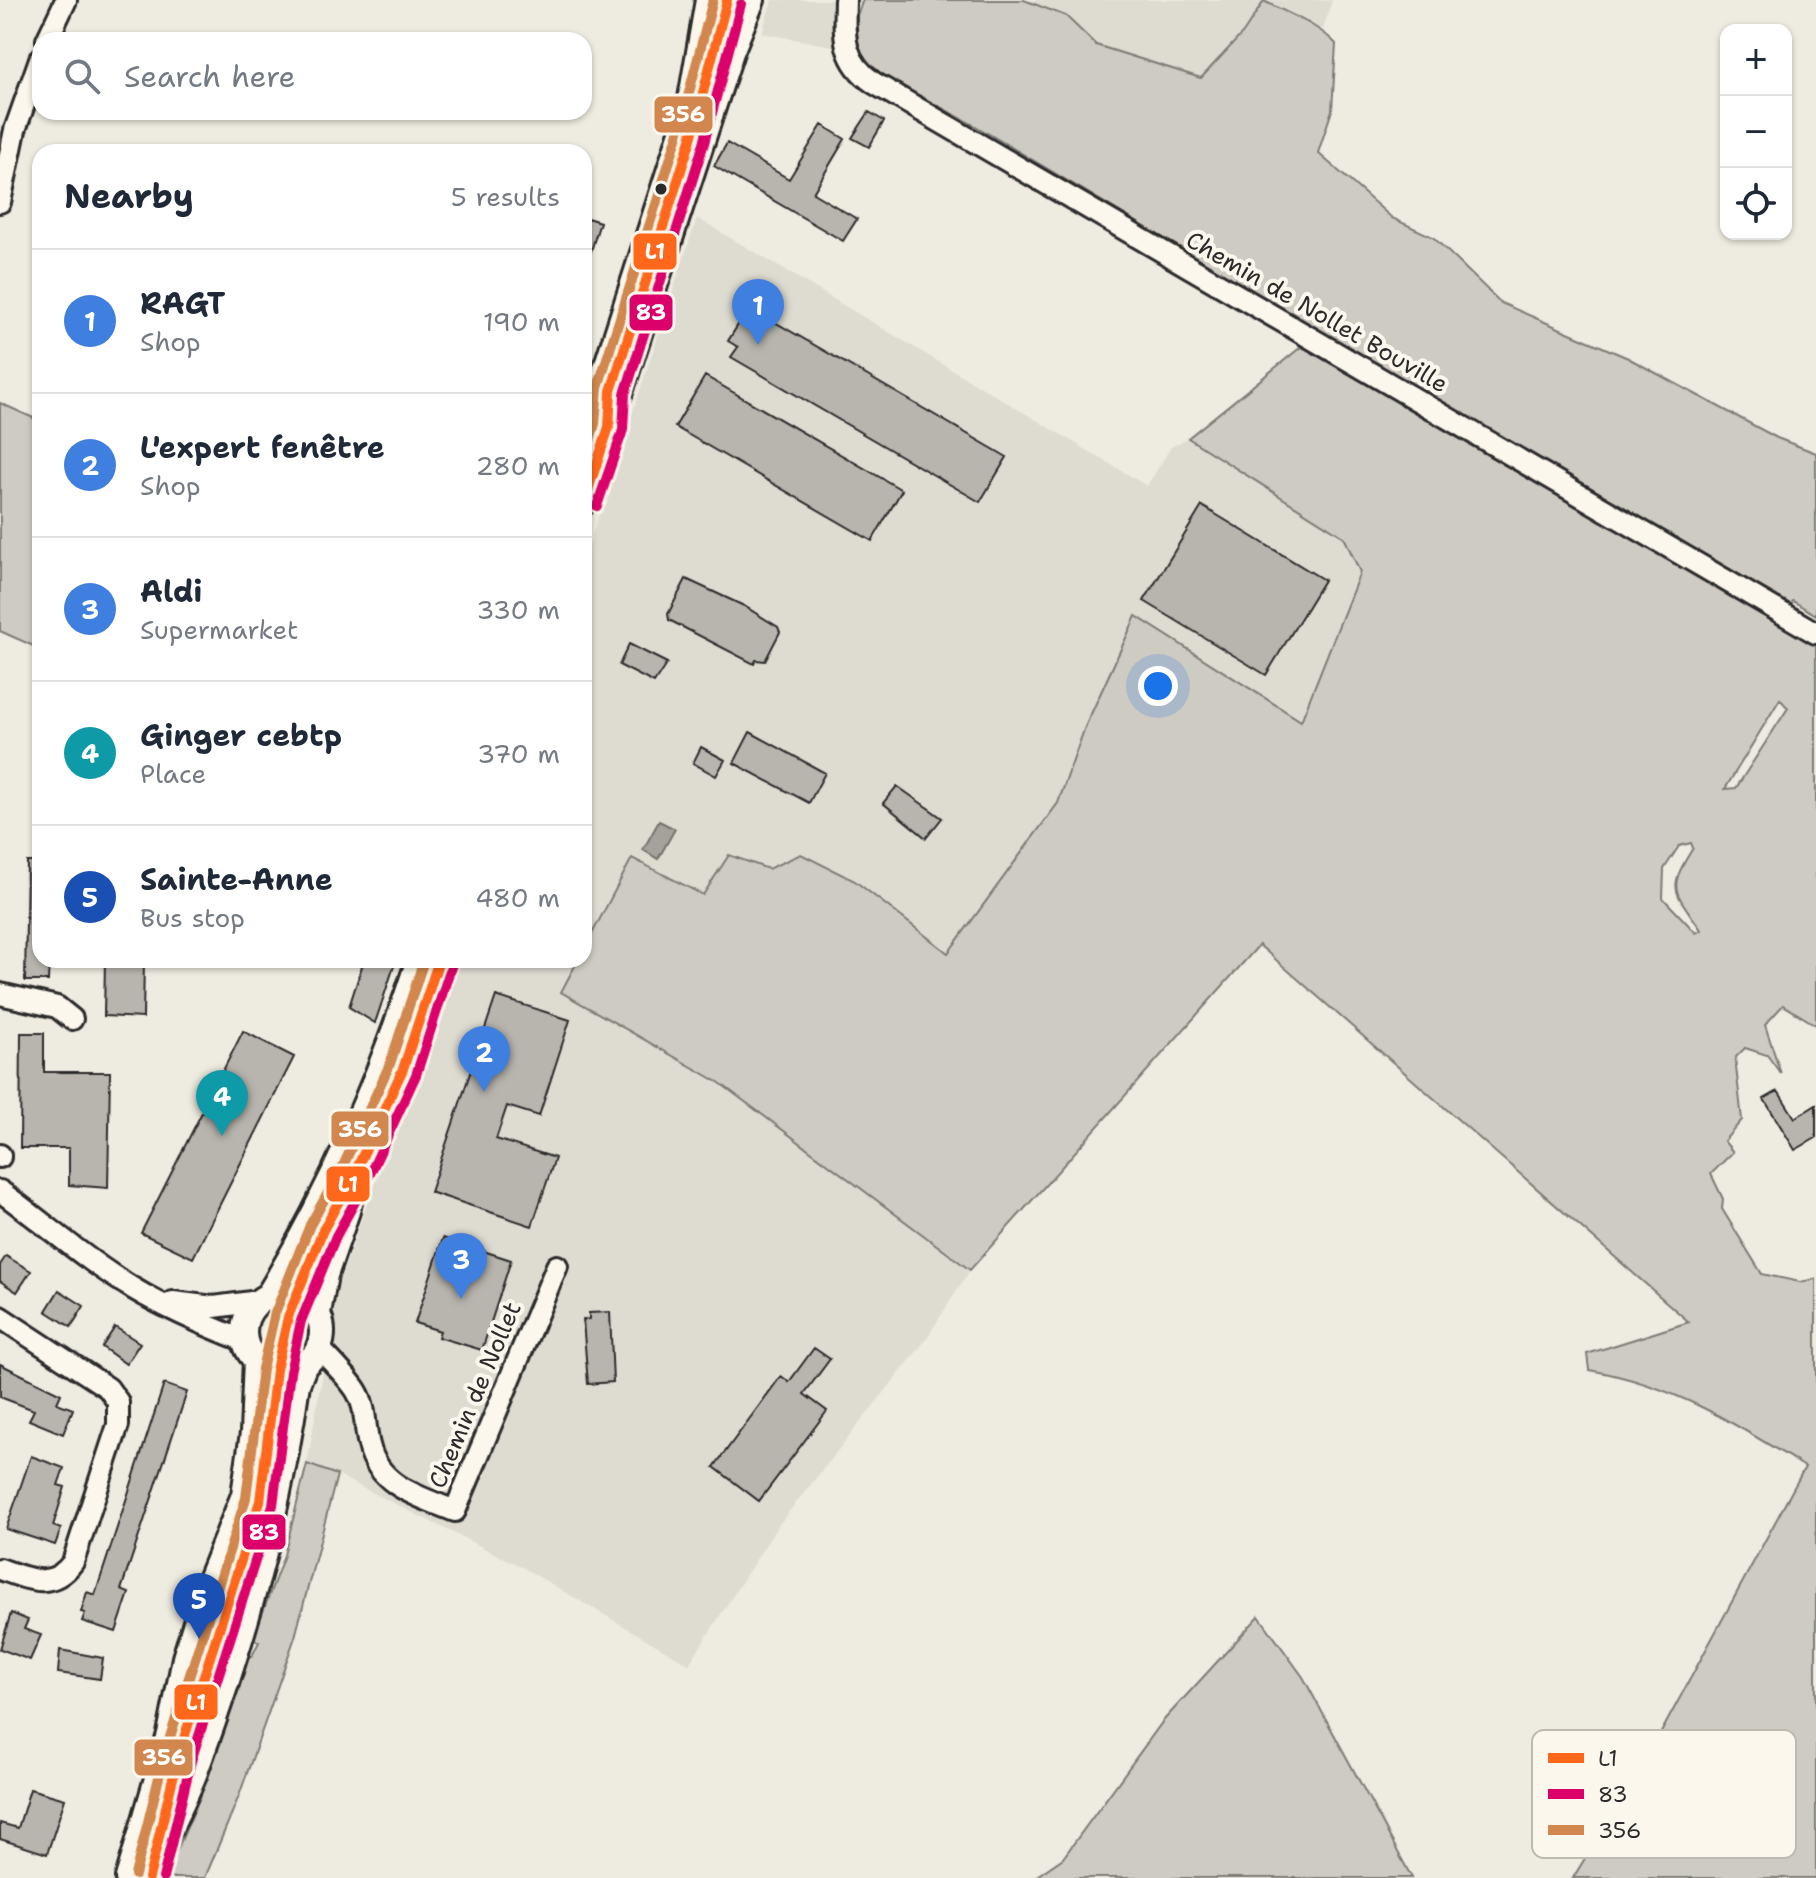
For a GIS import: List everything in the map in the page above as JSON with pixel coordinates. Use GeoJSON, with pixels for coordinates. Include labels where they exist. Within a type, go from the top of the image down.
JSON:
{"type":"FeatureCollection","features":[{"type":"Feature","properties":{"kind":"main road"},"geometry":{"type":"LineString","coordinates":[[592,411],[689,110],[708,0]]}},
{"type":"Feature","properties":{"kind":"main road"},"geometry":{"type":"LineString","coordinates":[[592,478],[731,52],[752,0]]}},
{"type":"Feature","properties":{"kind":"main road"},"geometry":{"type":"LineString","coordinates":[[128,1878],[170,1734],[185,1658],[207,1587],[244,1495],[253,1433],[250,1350],[245,1323],[304,1230],[387,1056],[416,968]]}},
{"type":"Feature","properties":{"kind":"main road"},"geometry":{"type":"LineString","coordinates":[[149,1878],[194,1774],[262,1561],[277,1509],[297,1384],[322,1330],[318,1313],[325,1275],[347,1211],[355,1172],[403,1069],[436,968]]}},
{"type":"Feature","properties":{"kind":"main road"},"geometry":{"type":"LineString","coordinates":[[263,1298],[296,1295],[318,1313]]}},
{"type":"Feature","properties":{"kind":"main road"},"geometry":{"type":"LineString","coordinates":[[250,1350],[276,1370],[312,1356]]}},
{"type":"Feature","properties":{"kind":"street"},"geometry":{"type":"LineString","coordinates":[[51,32],[66,0]]}},
{"type":"Feature","properties":{"kind":"street","name":"Chemin de Nollet Bouville"},"geometry":{"type":"LineString","coordinates":[[845,0],[847,56],[858,72],[874,83],[1816,633]]}},
{"type":"Feature","properties":{"kind":"street"},"geometry":{"type":"LineString","coordinates":[[0,202],[15,130],[32,82]]}},
{"type":"Feature","properties":{"kind":"street"},"geometry":{"type":"LineString","coordinates":[[0,994],[57,1007],[72,1019]]}},
{"type":"Feature","properties":{"kind":"street"},"geometry":{"type":"LineString","coordinates":[[0,1191],[107,1270],[178,1314],[211,1324],[250,1350]]}},
{"type":"Feature","properties":{"kind":"street","name":"Chemin de Nollet"},"geometry":{"type":"LineString","coordinates":[[312,1356],[357,1392],[366,1418],[368,1445],[376,1464],[387,1478],[400,1488],[455,1511],[557,1266]]}},
{"type":"Feature","properties":{"kind":"street"},"geometry":{"type":"LineString","coordinates":[[157,1300],[214,1307],[263,1298]]}},
{"type":"Feature","properties":{"kind":"street"},"geometry":{"type":"LineString","coordinates":[[0,1317],[108,1388],[118,1402],[118,1425],[73,1562],[63,1575],[51,1581],[34,1581],[0,1569]]}},
{"type":"Feature","properties":{"kind":"shaded area"},"geometry":{"type":"Polygon","coordinates":[[[772,0],[863,0],[857,15],[854,50],[762,33],[772,0]]]}},
{"type":"Feature","properties":{"kind":"shaded area"},"geometry":{"type":"Polygon","coordinates":[[[863,0],[1024,0],[1066,16],[1096,45],[1201,78],[1243,33],[1264,1],[1312,25],[1336,44],[1332,110],[1318,153],[1392,218],[1433,237],[1501,303],[1628,358],[1777,438],[1816,453],[1816,615],[1793,601],[1786,612],[1816,641],[1816,1025],[1783,1005],[1765,1025],[1781,1074],[1767,1055],[1745,1048],[1735,1058],[1742,1120],[1724,1141],[1733,1152],[1711,1174],[1723,1199],[1722,1209],[1762,1274],[1800,1282],[1816,1279],[1816,1878],[1573,1878],[1585,1858],[1796,1858],[1796,1730],[1662,1730],[1805,1467],[1702,1407],[1648,1385],[1589,1370],[1587,1354],[1689,1322],[1259,945],[970,1270],[720,1083],[561,992],[574,968],[592,968],[592,934],[632,858],[703,895],[729,855],[768,869],[801,854],[855,881],[948,953],[1058,803],[1085,727],[1136,616],[1301,721],[1360,572],[1344,537],[1188,438],[1306,343],[1579,486],[974,125],[875,72],[854,50],[857,15],[863,0]],[[1780,699],[1725,789],[1736,788],[1788,708],[1780,699]],[[1691,843],[1679,846],[1664,869],[1663,898],[1696,933],[1701,930],[1677,890],[1679,873],[1693,848],[1691,843]]]}},
{"type":"Feature","properties":{"kind":"shaded area"},"geometry":{"type":"Polygon","coordinates":[[[1024,0],[1332,0],[1323,30],[1313,28],[1264,1],[1243,33],[1201,78],[1096,45],[1066,16],[1024,0]]]}},
{"type":"Feature","properties":{"kind":"shaded area"},"geometry":{"type":"Polygon","coordinates":[[[697,218],[1147,486],[1171,447],[1188,438],[1344,537],[1360,572],[1301,722],[1085,727],[1058,803],[948,953],[855,881],[801,854],[703,895],[632,858],[592,934],[592,536],[697,218]]]}},
{"type":"Feature","properties":{"kind":"shaded area"},"geometry":{"type":"Polygon","coordinates":[[[0,403],[32,417],[32,645],[0,631],[0,403]]]}},
{"type":"Feature","properties":{"kind":"shaded area"},"geometry":{"type":"Polygon","coordinates":[[[659,821],[675,829],[658,859],[643,850],[659,821]]]}},
{"type":"Feature","properties":{"kind":"shaded area"},"geometry":{"type":"Polygon","coordinates":[[[451,968],[574,968],[562,993],[720,1083],[970,1270],[922,1345],[776,1528],[689,1664],[522,1567],[337,1475],[307,1464],[338,1286],[451,968]]]}},
{"type":"Feature","properties":{"kind":"shaded area"},"geometry":{"type":"Polygon","coordinates":[[[307,1464],[337,1475],[295,1637],[239,1796],[205,1878],[165,1878],[207,1781],[248,1655],[252,1656],[259,1642],[253,1639],[284,1555],[307,1464]]]}},
{"type":"Feature","properties":{"kind":"shaded area"},"geometry":{"type":"Polygon","coordinates":[[[1259,1616],[1303,1677],[1412,1878],[1034,1878],[1063,1858],[1163,1721],[1259,1616]]]}},
{"type":"Feature","properties":{"kind":"building"},"geometry":{"type":"Polygon","coordinates":[[[869,112],[884,121],[869,147],[852,138],[869,112]]]}},
{"type":"Feature","properties":{"kind":"building"},"geometry":{"type":"Polygon","coordinates":[[[822,125],[845,139],[813,193],[857,219],[843,241],[714,166],[727,143],[789,179],[822,125]]]}},
{"type":"Feature","properties":{"kind":"building"},"geometry":{"type":"Polygon","coordinates":[[[592,220],[600,222],[592,248],[592,220]]]}},
{"type":"Feature","properties":{"kind":"building"},"geometry":{"type":"Polygon","coordinates":[[[749,307],[1007,457],[980,502],[731,357],[738,347],[728,341],[749,307]]]}},
{"type":"Feature","properties":{"kind":"building"},"geometry":{"type":"Polygon","coordinates":[[[705,376],[902,490],[872,541],[675,427],[705,376]]]}},
{"type":"Feature","properties":{"kind":"building"},"geometry":{"type":"Polygon","coordinates":[[[1202,506],[1324,580],[1266,675],[1144,601],[1202,506]]]}},
{"type":"Feature","properties":{"kind":"building"},"geometry":{"type":"Polygon","coordinates":[[[686,579],[744,606],[778,627],[780,632],[765,661],[756,660],[754,664],[669,620],[668,614],[686,579]]]}},
{"type":"Feature","properties":{"kind":"building"},"geometry":{"type":"Polygon","coordinates":[[[629,644],[667,663],[654,683],[619,665],[629,644]]]}},
{"type":"Feature","properties":{"kind":"building"},"geometry":{"type":"Polygon","coordinates":[[[750,732],[825,773],[809,803],[734,763],[750,732]]]}},
{"type":"Feature","properties":{"kind":"building"},"geometry":{"type":"Polygon","coordinates":[[[701,747],[725,760],[716,776],[693,763],[701,747]]]}},
{"type":"Feature","properties":{"kind":"building"},"geometry":{"type":"Polygon","coordinates":[[[897,786],[942,818],[926,838],[883,803],[897,786]]]}},
{"type":"Feature","properties":{"kind":"building"},"geometry":{"type":"Polygon","coordinates":[[[27,862],[32,862],[32,968],[49,968],[48,981],[25,981],[27,862]]]}},
{"type":"Feature","properties":{"kind":"building"},"geometry":{"type":"Polygon","coordinates":[[[105,968],[144,968],[143,1018],[104,1016],[105,968]]]}},
{"type":"Feature","properties":{"kind":"building"},"geometry":{"type":"Polygon","coordinates":[[[361,968],[393,968],[375,1023],[349,1007],[361,968]]]}},
{"type":"Feature","properties":{"kind":"building"},"geometry":{"type":"Polygon","coordinates":[[[496,996],[570,1020],[539,1116],[507,1106],[496,1139],[555,1158],[532,1226],[430,1192],[496,996]]]}},
{"type":"Feature","properties":{"kind":"building"},"geometry":{"type":"Polygon","coordinates":[[[243,1031],[294,1057],[193,1258],[141,1233],[243,1031]]]}},
{"type":"Feature","properties":{"kind":"building"},"geometry":{"type":"Polygon","coordinates":[[[21,1033],[44,1033],[44,1072],[110,1072],[108,1188],[69,1185],[69,1148],[20,1148],[21,1033]]]}},
{"type":"Feature","properties":{"kind":"building"},"geometry":{"type":"Polygon","coordinates":[[[1778,1091],[1795,1118],[1816,1105],[1816,1138],[1795,1150],[1764,1099],[1778,1091]]]}},
{"type":"Feature","properties":{"kind":"building"},"geometry":{"type":"Polygon","coordinates":[[[443,1238],[511,1260],[482,1350],[438,1337],[440,1331],[415,1323],[443,1238]]]}},
{"type":"Feature","properties":{"kind":"building"},"geometry":{"type":"Polygon","coordinates":[[[6,1256],[31,1271],[17,1292],[0,1281],[0,1265],[6,1256]]]}},
{"type":"Feature","properties":{"kind":"building"},"geometry":{"type":"Polygon","coordinates":[[[59,1290],[84,1306],[71,1327],[46,1311],[59,1290]]]}},
{"type":"Feature","properties":{"kind":"building"},"geometry":{"type":"Polygon","coordinates":[[[610,1312],[613,1382],[588,1384],[583,1320],[589,1319],[589,1313],[610,1312]]]}},
{"type":"Feature","properties":{"kind":"building"},"geometry":{"type":"Polygon","coordinates":[[[115,1327],[140,1343],[126,1364],[102,1347],[115,1327]]]}},
{"type":"Feature","properties":{"kind":"building"},"geometry":{"type":"Polygon","coordinates":[[[814,1348],[830,1359],[804,1394],[827,1411],[759,1501],[714,1467],[781,1376],[789,1382],[814,1348]]]}},
{"type":"Feature","properties":{"kind":"building"},"geometry":{"type":"Polygon","coordinates":[[[0,1364],[61,1394],[57,1403],[73,1409],[63,1434],[29,1420],[34,1410],[0,1397],[0,1364]]]}},
{"type":"Feature","properties":{"kind":"building"},"geometry":{"type":"Polygon","coordinates":[[[164,1384],[187,1392],[121,1590],[129,1593],[116,1632],[82,1621],[85,1613],[81,1612],[87,1592],[95,1595],[164,1384]]]}},
{"type":"Feature","properties":{"kind":"building"},"geometry":{"type":"Polygon","coordinates":[[[31,1456],[64,1468],[58,1485],[65,1487],[53,1526],[61,1529],[55,1545],[6,1529],[31,1456]]]}},
{"type":"Feature","properties":{"kind":"building"},"geometry":{"type":"Polygon","coordinates":[[[11,1613],[28,1620],[24,1629],[41,1635],[30,1660],[0,1649],[11,1613]]]}},
{"type":"Feature","properties":{"kind":"building"},"geometry":{"type":"Polygon","coordinates":[[[60,1650],[103,1658],[100,1679],[58,1673],[60,1650]]]}},
{"type":"Feature","properties":{"kind":"building"},"geometry":{"type":"Polygon","coordinates":[[[30,1789],[65,1799],[47,1854],[0,1839],[0,1823],[18,1828],[30,1789]]]}},
{"type":"Feature","properties":{"kind":"transit line","name":"356"},"geometry":{"type":"LineString","coordinates":[[592,433],[598,387],[678,135],[713,0]]}},
{"type":"Feature","properties":{"kind":"transit line","name":"L1"},"geometry":{"type":"LineString","coordinates":[[592,478],[609,427],[611,391],[691,139],[727,0]]}},
{"type":"Feature","properties":{"kind":"transit line","name":"83"},"geometry":{"type":"LineString","coordinates":[[597,506],[623,430],[625,394],[704,143],[741,4]]}},
{"type":"Feature","properties":{"kind":"transit line","name":"356"},"geometry":{"type":"LineString","coordinates":[[135,1875],[165,1753],[246,1498],[262,1369],[275,1313],[310,1225],[343,1166],[390,1064],[421,968]]}},
{"type":"Feature","properties":{"kind":"transit line","name":"L1"},"geometry":{"type":"LineString","coordinates":[[149,1878],[178,1757],[260,1501],[276,1370],[288,1317],[323,1230],[355,1172],[403,1069],[436,968]]}},
{"type":"Feature","properties":{"kind":"transit line","name":"83"},"geometry":{"type":"LineString","coordinates":[[163,1878],[191,1761],[273,1505],[290,1372],[301,1321],[336,1236],[368,1178],[416,1075],[451,968]]}},
{"type":"Feature","properties":{"kind":"place","name":"RAGT"},"geometry":{"type":"Point","coordinates":[758,345]}},
{"type":"Feature","properties":{"kind":"place","name":"L'expert fenêtre"},"geometry":{"type":"Point","coordinates":[484,1092]}},
{"type":"Feature","properties":{"kind":"place","name":"Ginger cebtp"},"geometry":{"type":"Point","coordinates":[222,1136]}},
{"type":"Feature","properties":{"kind":"place","name":"Aldi"},"geometry":{"type":"Point","coordinates":[461,1299]}},
{"type":"Feature","properties":{"kind":"place","name":"Sainte-Anne"},"geometry":{"type":"Point","coordinates":[199,1639]}}]}
